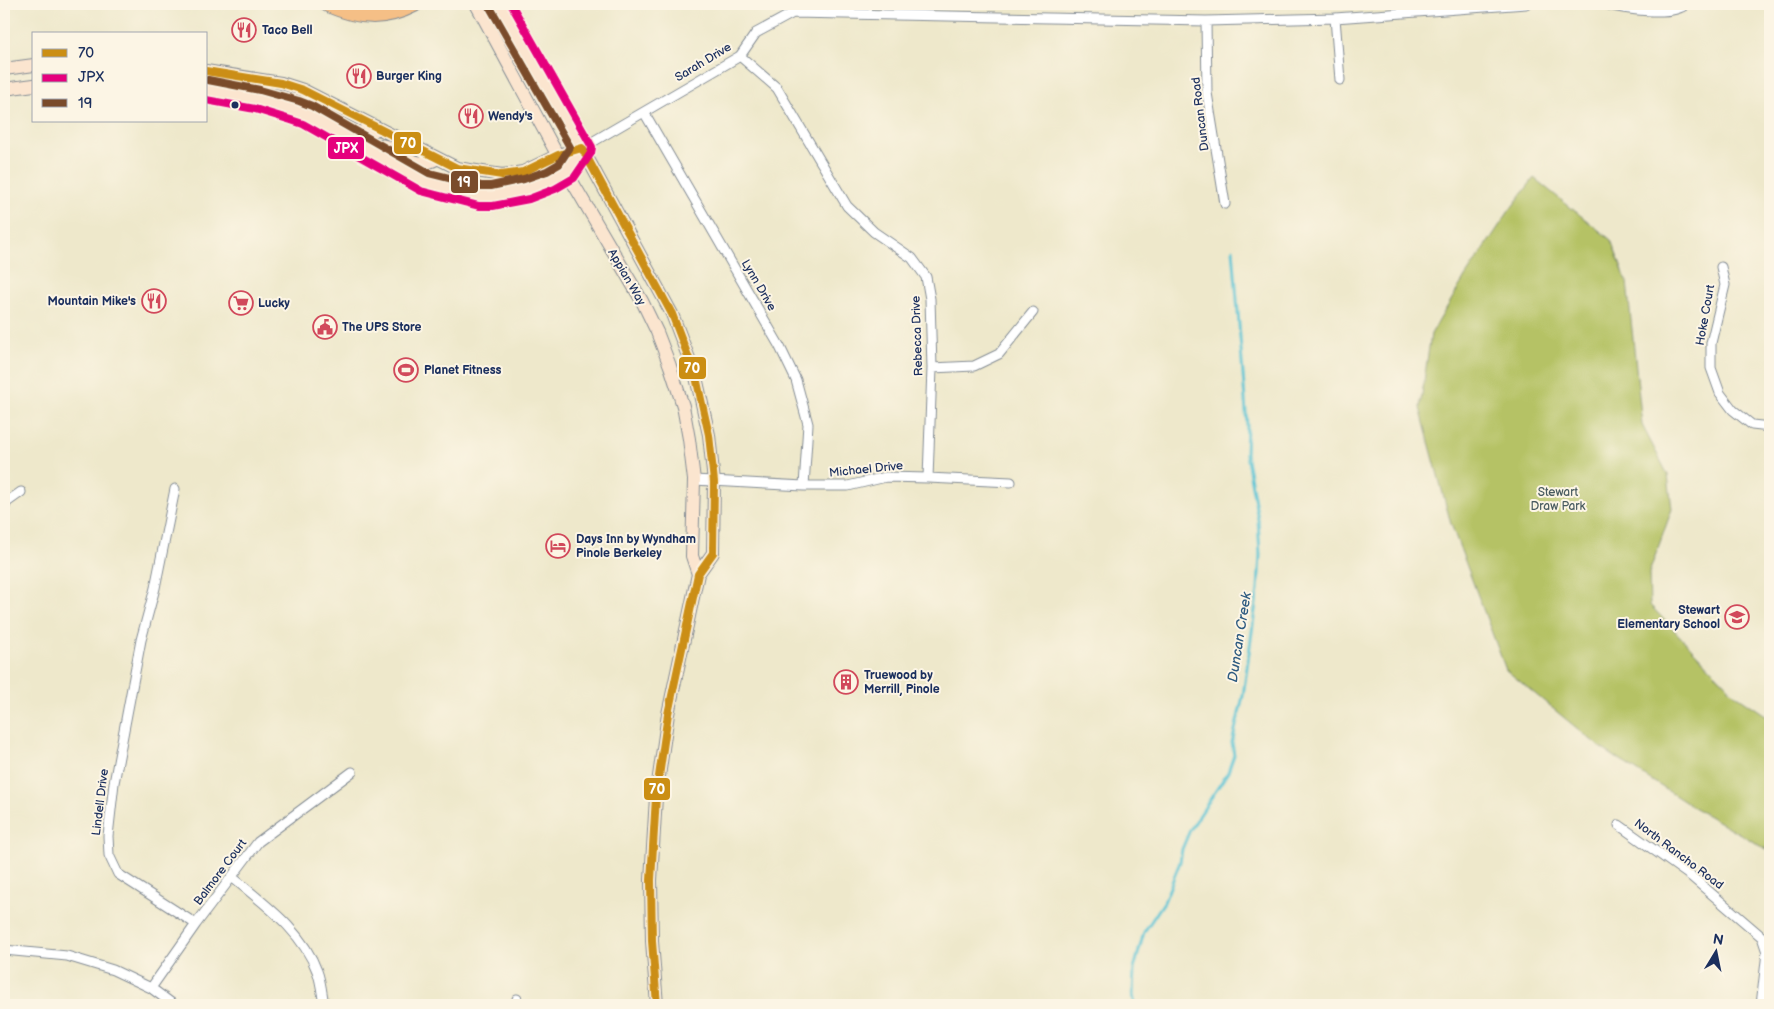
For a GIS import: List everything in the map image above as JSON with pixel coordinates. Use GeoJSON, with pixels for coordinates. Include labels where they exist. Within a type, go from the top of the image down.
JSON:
{"type":"FeatureCollection","features":[{"type":"Feature","properties":{"kind":"highway"},"geometry":{"type":"LineString","coordinates":[[328,4],[361,15],[386,15],[414,4]]}},
{"type":"Feature","properties":{"kind":"main road","name":"Appian Way"},"geometry":{"type":"LineString","coordinates":[[476,4],[504,59],[566,171],[642,301],[657,332],[683,406],[694,480],[692,556],[698,574]]}},
{"type":"Feature","properties":{"kind":"main road","name":"Appian Way"},"geometry":{"type":"LineString","coordinates":[[500,4],[582,148],[672,314],[696,377],[709,435],[714,482],[713,553],[698,574],[668,714],[656,797],[652,843],[652,941],[658,1005]]}},
{"type":"Feature","properties":{"kind":"main road"},"geometry":{"type":"LineString","coordinates":[[4,69],[32,65]]}},
{"type":"Feature","properties":{"kind":"main road"},"geometry":{"type":"LineString","coordinates":[[208,71],[281,83],[303,90],[436,159],[457,168],[479,173],[502,175],[523,172],[558,154],[582,148]]}},
{"type":"Feature","properties":{"kind":"main road"},"geometry":{"type":"LineString","coordinates":[[4,89],[32,85]]}},
{"type":"Feature","properties":{"kind":"main road"},"geometry":{"type":"LineString","coordinates":[[208,90],[265,100],[288,107],[361,145],[425,182],[480,196],[492,196],[527,190],[551,180],[566,171],[582,148]]}},
{"type":"Feature","properties":{"kind":"main road"},"geometry":{"type":"LineString","coordinates":[[307,116],[323,116],[358,132],[368,133],[377,129]]}},
{"type":"Feature","properties":{"kind":"main road"},"geometry":{"type":"LineString","coordinates":[[361,145],[382,145],[415,162],[429,163],[436,159]]}},
{"type":"Feature","properties":{"kind":"street","name":"Sarah Drive"},"geometry":{"type":"LineString","coordinates":[[582,148],[740,56],[756,33],[793,13],[1206,21],[1335,18],[1526,4]]}},
{"type":"Feature","properties":{"kind":"street"},"geometry":{"type":"LineString","coordinates":[[1605,4],[1643,10],[1664,10],[1683,7],[1686,4]]}},
{"type":"Feature","properties":{"kind":"street"},"geometry":{"type":"LineString","coordinates":[[1335,18],[1340,80]]}},
{"type":"Feature","properties":{"kind":"street","name":"Duncan Road"},"geometry":{"type":"LineString","coordinates":[[1206,21],[1207,93],[1225,204]]}},
{"type":"Feature","properties":{"kind":"street","name":"Rebecca Drive"},"geometry":{"type":"LineString","coordinates":[[740,56],[777,88],[847,206],[874,232],[912,258],[926,277],[930,299],[932,368],[928,478]]}},
{"type":"Feature","properties":{"kind":"street","name":"Lynn Drive"},"geometry":{"type":"LineString","coordinates":[[644,112],[780,347],[796,380],[808,424],[804,486]]}},
{"type":"Feature","properties":{"kind":"street","name":"Hoke Court"},"geometry":{"type":"LineString","coordinates":[[1721,267],[1725,285],[1711,343],[1712,368],[1720,393],[1733,410],[1752,424],[1770,427]]}},
{"type":"Feature","properties":{"kind":"street"},"geometry":{"type":"LineString","coordinates":[[932,368],[974,366],[999,354],[1033,312]]}},
{"type":"Feature","properties":{"kind":"street","name":"Michael Drive"},"geometry":{"type":"LineString","coordinates":[[694,480],[804,486],[848,486],[886,477],[1011,482]]}},
{"type":"Feature","properties":{"kind":"street","name":"Lindell Drive"},"geometry":{"type":"LineString","coordinates":[[175,489],[155,588],[141,640],[114,783],[108,836],[109,855],[118,874],[196,924]]}},
{"type":"Feature","properties":{"kind":"street"},"geometry":{"type":"LineString","coordinates":[[4,508],[7,502],[20,492]]}},
{"type":"Feature","properties":{"kind":"street","name":"Balmore Court"},"geometry":{"type":"LineString","coordinates":[[151,988],[196,924],[258,842],[352,772]]}},
{"type":"Feature","properties":{"kind":"street","name":"North Rancho Road"},"geometry":{"type":"LineString","coordinates":[[1619,825],[1692,877],[1762,937],[1766,952],[1761,1005]]}},
{"type":"Feature","properties":{"kind":"street"},"geometry":{"type":"LineString","coordinates":[[232,877],[282,919],[304,946],[318,972],[324,1005]]}},
{"type":"Feature","properties":{"kind":"street"},"geometry":{"type":"LineString","coordinates":[[4,950],[67,956],[113,970],[151,988],[174,1005]]}},
{"type":"Feature","properties":{"kind":"green space","name":"Stewart Draw Park"},"geometry":{"type":"Polygon","coordinates":[[[1534,178],[1611,240],[1627,282],[1642,425],[1668,475],[1672,509],[1649,573],[1650,605],[1736,695],[1770,718],[1770,851],[1693,807],[1601,748],[1506,670],[1451,524],[1420,408],[1431,334],[1465,277],[1509,211],[1534,178]]]}},
{"type":"Feature","properties":{"kind":"waterway","name":"Duncan Creek"},"geometry":{"type":"LineString","coordinates":[[1135,1005],[1133,995],[1134,969],[1144,932],[1164,902],[1190,830],[1228,772],[1234,755],[1232,743],[1243,696],[1258,589],[1260,555],[1258,519],[1246,454],[1247,425],[1233,249]]}},
{"type":"Feature","properties":{"kind":"transit line","name":"JPX"},"geometry":{"type":"LineString","coordinates":[[208,100],[255,109],[303,124],[421,191],[479,206],[493,206],[529,199],[555,189],[574,178],[591,153],[592,147],[511,4]]}},
{"type":"Feature","properties":{"kind":"transit line","name":"19"},"geometry":{"type":"LineString","coordinates":[[208,80],[260,90],[312,106],[429,173],[481,186],[491,186],[524,179],[547,171],[559,164],[570,147],[491,9]]}},
{"type":"Feature","properties":{"kind":"transit line","name":"70"},"geometry":{"type":"LineString","coordinates":[[208,71],[281,83],[303,90],[457,168],[502,175],[523,172],[558,155],[582,148],[672,314],[696,377],[709,435],[714,482],[713,553],[698,574],[668,714],[656,797],[651,880],[652,941],[657,1005]]}},
{"type":"Feature","properties":{"kind":"place","name":"Taco Bell"},"geometry":{"type":"Point","coordinates":[244,30]}},
{"type":"Feature","properties":{"kind":"place","name":"Burger King"},"geometry":{"type":"Point","coordinates":[359,76]}},
{"type":"Feature","properties":{"kind":"place","name":"Wendy's"},"geometry":{"type":"Point","coordinates":[471,116]}},
{"type":"Feature","properties":{"kind":"place","name":"Mountain Mike's"},"geometry":{"type":"Point","coordinates":[154,301]}},
{"type":"Feature","properties":{"kind":"place","name":"Lucky"},"geometry":{"type":"Point","coordinates":[241,303]}},
{"type":"Feature","properties":{"kind":"place","name":"The UPS Store"},"geometry":{"type":"Point","coordinates":[325,327]}},
{"type":"Feature","properties":{"kind":"place","name":"Planet Fitness"},"geometry":{"type":"Point","coordinates":[406,370]}},
{"type":"Feature","properties":{"kind":"place","name":"Days Inn by Wyndham Pinole Berkeley"},"geometry":{"type":"Point","coordinates":[558,546]}},
{"type":"Feature","properties":{"kind":"place","name":"Stewart Elementary School"},"geometry":{"type":"Point","coordinates":[1737,617]}},
{"type":"Feature","properties":{"kind":"place","name":"Truewood by Merrill, Pinole"},"geometry":{"type":"Point","coordinates":[846,682]}}]}
